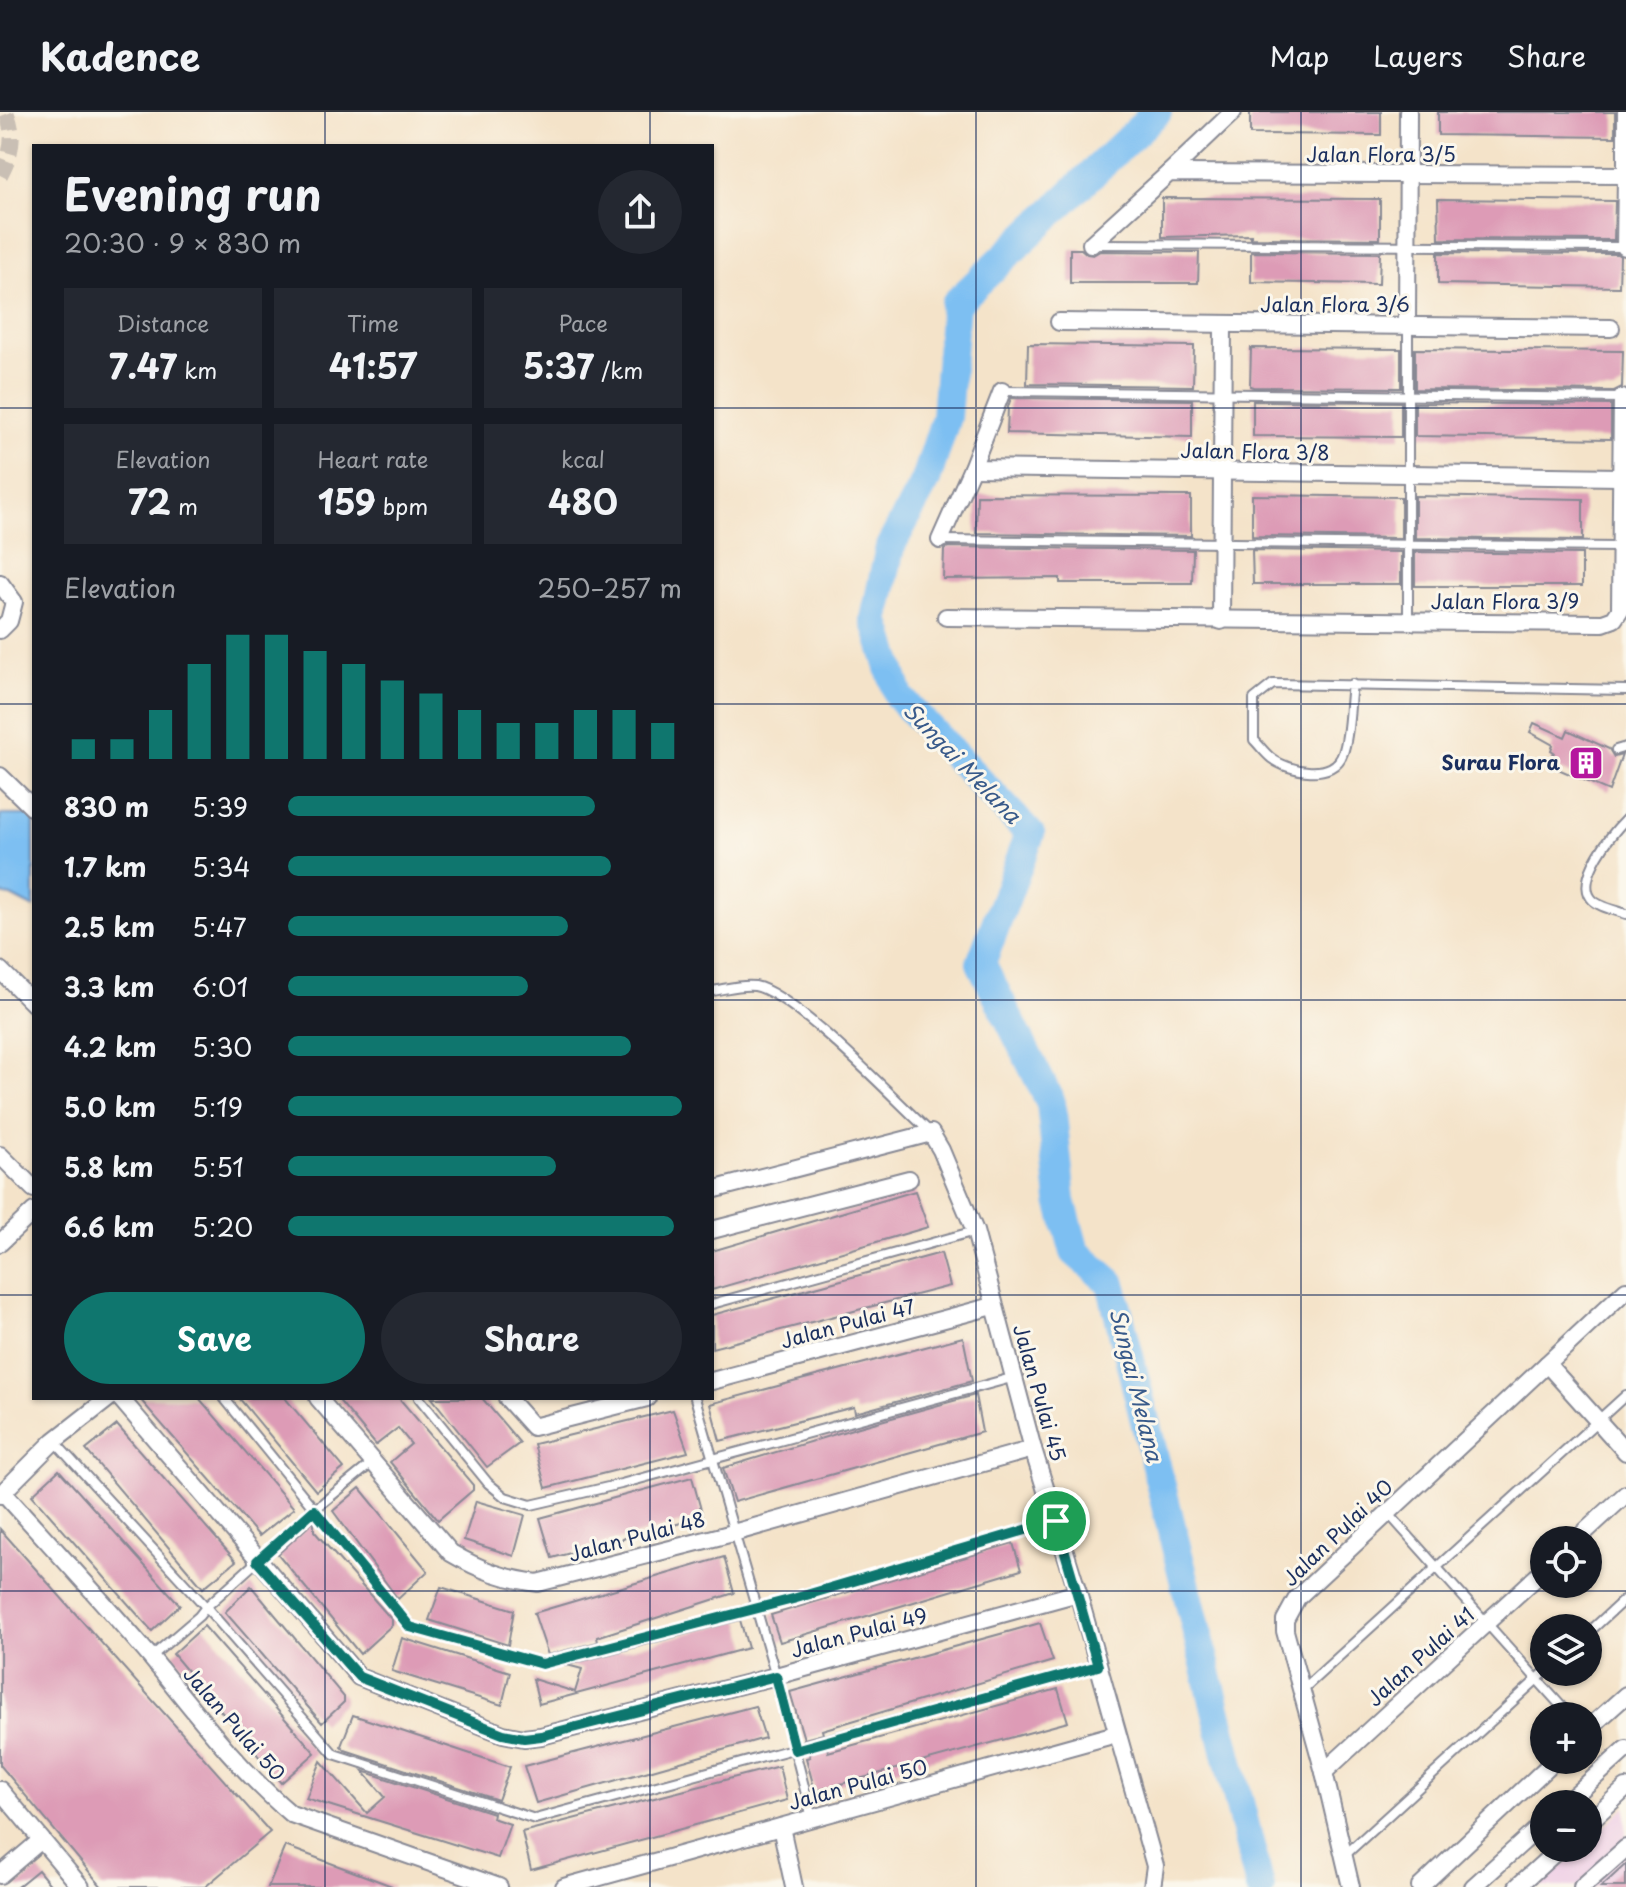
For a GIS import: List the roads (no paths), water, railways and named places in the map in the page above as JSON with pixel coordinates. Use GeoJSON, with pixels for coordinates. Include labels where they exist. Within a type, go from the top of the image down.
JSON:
{"type":"FeatureCollection","features":[{"type":"Feature","properties":{"kind":"street"},"geometry":{"type":"LineString","coordinates":[[1091,244],[1233,112]]}},
{"type":"Feature","properties":{"kind":"street"},"geometry":{"type":"LineString","coordinates":[[1407,324],[1408,112]]}},
{"type":"Feature","properties":{"kind":"street"},"geometry":{"type":"LineString","coordinates":[[1625,247],[1626,112]]}},
{"type":"Feature","properties":{"kind":"street","name":"Jalan Flora 3/5"},"geometry":{"type":"LineString","coordinates":[[1169,173],[1626,175]]}},
{"type":"Feature","properties":{"kind":"street","name":"Jalan Flora 3/6"},"geometry":{"type":"LineString","coordinates":[[1059,322],[1611,328]]}},
{"type":"Feature","properties":{"kind":"street"},"geometry":{"type":"LineString","coordinates":[[1221,621],[1223,325]]}},
{"type":"Feature","properties":{"kind":"street"},"geometry":{"type":"LineString","coordinates":[[940,540],[1002,391]]}},
{"type":"Feature","properties":{"kind":"street","name":"Jalan Flora 3/9"},"geometry":{"type":"LineString","coordinates":[[946,617],[1603,623],[1614,619],[1620,610],[1622,398]]}},
{"type":"Feature","properties":{"kind":"street","name":"Jalan Flora 3/8"},"geometry":{"type":"LineString","coordinates":[[972,468],[1620,477]]}},
{"type":"Feature","properties":{"kind":"street"},"geometry":{"type":"LineString","coordinates":[[0,583],[14,602],[9,621],[0,630]]}},
{"type":"Feature","properties":{"kind":"street"},"geometry":{"type":"LineString","coordinates":[[0,776],[32,807]]}},
{"type":"Feature","properties":{"kind":"street"},"geometry":{"type":"LineString","coordinates":[[0,970],[32,1002]]}},
{"type":"Feature","properties":{"kind":"street"},"geometry":{"type":"LineString","coordinates":[[714,1189],[931,1133]]}},
{"type":"Feature","properties":{"kind":"street","name":"Jalan Pulai 45"},"geometry":{"type":"LineString","coordinates":[[931,1133],[975,1231],[1033,1449],[1078,1593],[1155,1866],[1152,1887]]}},
{"type":"Feature","properties":{"kind":"street"},"geometry":{"type":"LineString","coordinates":[[0,1155],[32,1187]]}},
{"type":"Feature","properties":{"kind":"street"},"geometry":{"type":"LineString","coordinates":[[714,1229],[909,1179]]}},
{"type":"Feature","properties":{"kind":"street"},"geometry":{"type":"LineString","coordinates":[[0,1243],[32,1213]]}},
{"type":"Feature","properties":{"kind":"street","name":"Jalan Pulai 40"},"geometry":{"type":"LineString","coordinates":[[1351,1887],[1324,1772],[1287,1645],[1285,1620],[1297,1598],[1626,1290]]}},
{"type":"Feature","properties":{"kind":"street","name":"Jalan Pulai 47"},"geometry":{"type":"LineString","coordinates":[[714,1380],[993,1306]]}},
{"type":"Feature","properties":{"kind":"street"},"geometry":{"type":"LineString","coordinates":[[1547,1364],[1626,1452]]}},
{"type":"Feature","properties":{"kind":"street"},"geometry":{"type":"LineString","coordinates":[[1,1494],[54,1441],[106,1400]]}},
{"type":"Feature","properties":{"kind":"street","name":"Jalan Pulai 49"},"geometry":{"type":"LineString","coordinates":[[122,1400],[359,1677],[503,1734],[524,1738],[541,1736],[776,1676],[1078,1593]]}},
{"type":"Feature","properties":{"kind":"street","name":"Jalan Pulai 48"},"geometry":{"type":"LineString","coordinates":[[320,1400],[451,1553],[479,1569],[510,1579],[538,1583],[733,1533],[1033,1449]]}},
{"type":"Feature","properties":{"kind":"street"},"geometry":{"type":"LineString","coordinates":[[509,1400],[533,1427],[639,1400]]}},
{"type":"Feature","properties":{"kind":"street","name":"Jalan Pulai 50"},"geometry":{"type":"LineString","coordinates":[[1,1494],[150,1657],[273,1800],[291,1814],[499,1887]]}},
{"type":"Feature","properties":{"kind":"street"},"geometry":{"type":"LineString","coordinates":[[1591,1526],[1626,1494]]}},
{"type":"Feature","properties":{"kind":"street","name":"Jalan Pulai 41"},"geometry":{"type":"LineString","coordinates":[[1324,1772],[1530,1583]]}},
{"type":"Feature","properties":{"kind":"street"},"geometry":{"type":"LineString","coordinates":[[1602,1716],[1626,1695]]}},
{"type":"Feature","properties":{"kind":"street","name":"Jalan Pulai 50"},"geometry":{"type":"LineString","coordinates":[[564,1887],[593,1883],[812,1818],[1116,1734]]}},
{"type":"Feature","properties":{"kind":"street"},"geometry":{"type":"LineString","coordinates":[[1581,1790],[1626,1749]]}},
{"type":"Feature","properties":{"kind":"street"},"geometry":{"type":"LineString","coordinates":[[1420,1887],[1540,1774]]}},
{"type":"Feature","properties":{"kind":"street"},"geometry":{"type":"LineString","coordinates":[[1602,1810],[1626,1788]]}},
{"type":"Feature","properties":{"kind":"street"},"geometry":{"type":"LineString","coordinates":[[0,1790],[81,1887]]}},
{"type":"Feature","properties":{"kind":"street"},"geometry":{"type":"LineString","coordinates":[[781,1827],[794,1887]]}},
{"type":"Feature","properties":{"kind":"street"},"geometry":{"type":"LineString","coordinates":[[1473,1887],[1530,1836]]}},
{"type":"Feature","properties":{"kind":"street"},"geometry":{"type":"LineString","coordinates":[[0,1875],[40,1841]]}},
{"type":"Feature","properties":{"kind":"street"},"geometry":{"type":"LineString","coordinates":[[1582,1887],[1626,1848]]}},
{"type":"Feature","properties":{"kind":"street"},"geometry":{"type":"LineString","coordinates":[[1517,1887],[1545,1862]]}},
{"type":"Feature","properties":{"kind":"lane"},"geometry":{"type":"LineString","coordinates":[[1091,244],[1625,247]]}},
{"type":"Feature","properties":{"kind":"lane"},"geometry":{"type":"LineString","coordinates":[[1407,324],[1408,621]]}},
{"type":"Feature","properties":{"kind":"lane"},"geometry":{"type":"LineString","coordinates":[[1002,391],[1409,398],[1622,398]]}},
{"type":"Feature","properties":{"kind":"lane"},"geometry":{"type":"LineString","coordinates":[[940,540],[1620,547]]}},
{"type":"Feature","properties":{"kind":"lane"},"geometry":{"type":"LineString","coordinates":[[1352,684],[1343,755],[1334,766],[1319,771],[1298,770],[1273,760],[1254,740],[1254,699],[1273,684],[1352,684],[1626,690]]}},
{"type":"Feature","properties":{"kind":"lane"},"geometry":{"type":"LineString","coordinates":[[1626,819],[1602,846],[1588,882],[1593,901],[1626,914]]}},
{"type":"Feature","properties":{"kind":"lane"},"geometry":{"type":"LineString","coordinates":[[714,991],[757,986],[794,1005],[931,1133]]}},
{"type":"Feature","properties":{"kind":"lane"},"geometry":{"type":"LineString","coordinates":[[714,1303],[975,1231]]}},
{"type":"Feature","properties":{"kind":"lane"},"geometry":{"type":"LineString","coordinates":[[421,1400],[488,1483],[505,1497],[531,1505],[621,1484],[1015,1377]]}},
{"type":"Feature","properties":{"kind":"lane"},"geometry":{"type":"LineString","coordinates":[[1301,1691],[1626,1395]]}},
{"type":"Feature","properties":{"kind":"lane"},"geometry":{"type":"LineString","coordinates":[[226,1400],[410,1627],[542,1664],[793,1599],[1056,1521]]}},
{"type":"Feature","properties":{"kind":"lane"},"geometry":{"type":"LineString","coordinates":[[696,1400],[776,1676],[812,1818]]}},
{"type":"Feature","properties":{"kind":"lane"},"geometry":{"type":"LineString","coordinates":[[54,1441],[206,1607],[334,1754],[535,1819],[1098,1666]]}},
{"type":"Feature","properties":{"kind":"lane"},"geometry":{"type":"LineString","coordinates":[[150,1657],[314,1510],[372,1463]]}},
{"type":"Feature","properties":{"kind":"lane"},"geometry":{"type":"LineString","coordinates":[[1388,1513],[1530,1673]]}},
{"type":"Feature","properties":{"kind":"lane"},"geometry":{"type":"LineString","coordinates":[[1602,1620],[1626,1598]]}},
{"type":"Feature","properties":{"kind":"lane"},"geometry":{"type":"LineString","coordinates":[[1343,1856],[1530,1685]]}},
{"type":"Feature","properties":{"kind":"lane"},"geometry":{"type":"LineString","coordinates":[[1542,1686],[1557,1702]]}},
{"type":"Feature","properties":{"kind":"water"},"geometry":{"type":"Polygon","coordinates":[[[0,815],[32,815],[32,907],[0,894],[0,815]]]}},
{"type":"Feature","properties":{"kind":"waterway","name":"Sungai Melana"},"geometry":{"type":"LineString","coordinates":[[1157,112],[955,304],[946,417],[926,480],[890,547],[875,619],[899,697],[1030,834],[981,963],[1051,1103],[1061,1201],[1075,1252],[1111,1283],[1260,1887]]}},
{"type":"Feature","properties":{"kind":"tunnel"},"geometry":{"type":"LineString","coordinates":[[0,175],[11,144],[6,112]]}},
{"type":"Feature","properties":{"kind":"place","name":"Surau Flora"},"geometry":{"type":"Point","coordinates":[1586,763]}}]}
